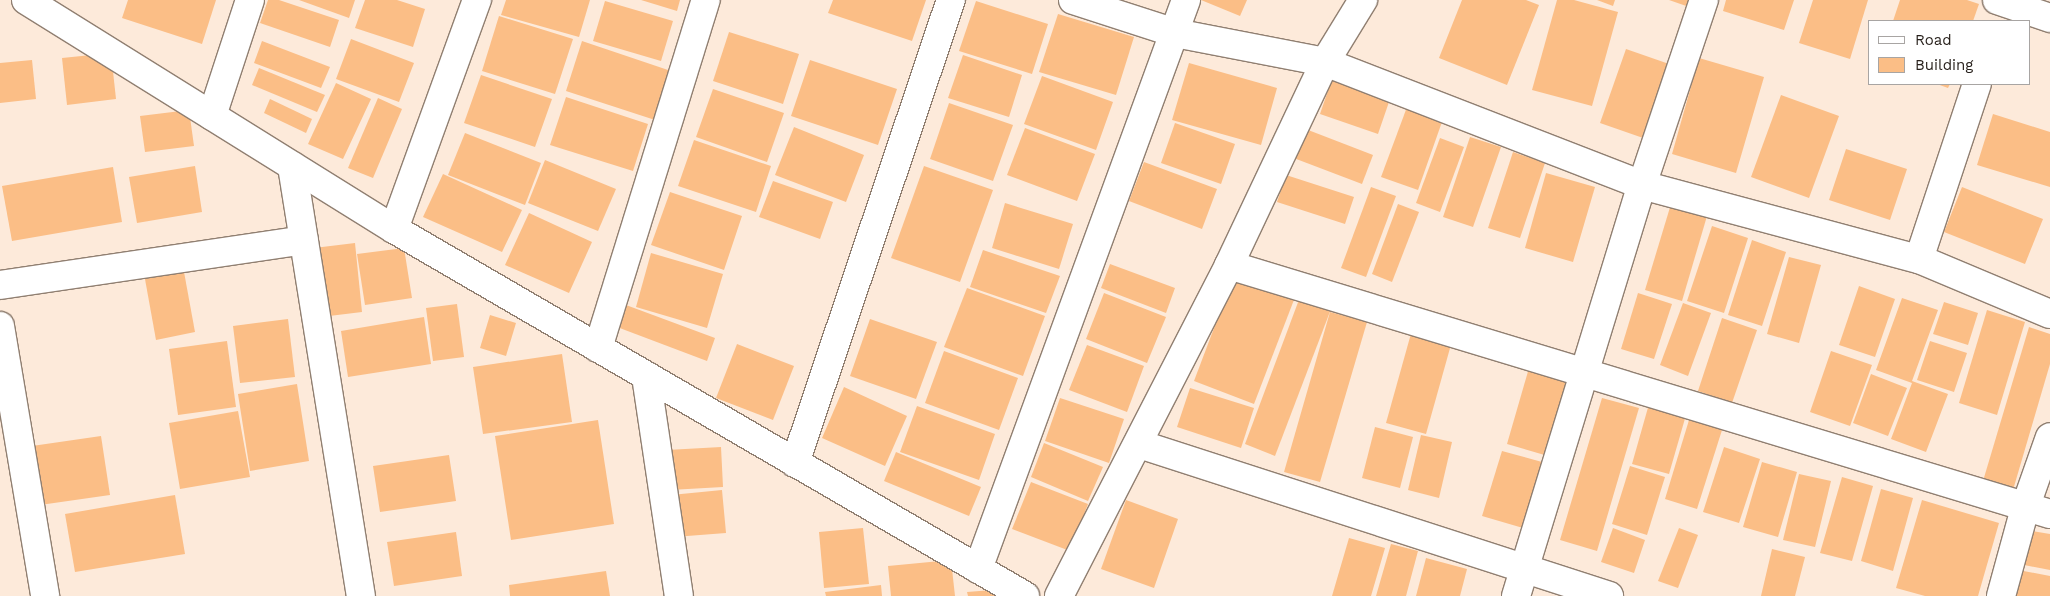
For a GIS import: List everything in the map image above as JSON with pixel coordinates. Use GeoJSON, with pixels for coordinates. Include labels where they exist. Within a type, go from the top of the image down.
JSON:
{"type":"FeatureCollection","features":[{"type":"Feature","properties":{"kind":"street"},"geometry":{"type":"LineString","coordinates":[[26,0],[394,229],[1025,596]]}},
{"type":"Feature","properties":{"kind":"street"},"geometry":{"type":"LineString","coordinates":[[212,116],[250,0]]}},
{"type":"Feature","properties":{"kind":"street"},"geometry":{"type":"LineString","coordinates":[[394,229],[478,0]]}},
{"type":"Feature","properties":{"kind":"street"},"geometry":{"type":"LineString","coordinates":[[598,348],[706,0]]}},
{"type":"Feature","properties":{"kind":"street"},"geometry":{"type":"LineString","coordinates":[[795,463],[951,0]]}},
{"type":"Feature","properties":{"kind":"street"},"geometry":{"type":"LineString","coordinates":[[1073,0],[1175,33],[1325,62],[1642,185],[1919,259],[2050,314]]}},
{"type":"Feature","properties":{"kind":"street"},"geometry":{"type":"LineString","coordinates":[[978,569],[1186,0]]}},
{"type":"Feature","properties":{"kind":"street"},"geometry":{"type":"LineString","coordinates":[[1059,596],[1230,265],[1325,62],[1363,0]]}},
{"type":"Feature","properties":{"kind":"street"},"geometry":{"type":"LineString","coordinates":[[1516,596],[1642,185],[1704,0]]}},
{"type":"Feature","properties":{"kind":"street"},"geometry":{"type":"LineString","coordinates":[[2001,6],[2050,18]]}},
{"type":"Feature","properties":{"kind":"street"},"geometry":{"type":"LineString","coordinates":[[1919,259],[1977,85]]}},
{"type":"Feature","properties":{"kind":"street"},"geometry":{"type":"LineString","coordinates":[[292,166],[362,596]]}},
{"type":"Feature","properties":{"kind":"street"},"geometry":{"type":"LineString","coordinates":[[0,285],[304,240]]}},
{"type":"Feature","properties":{"kind":"street"},"geometry":{"type":"LineString","coordinates":[[1230,265],[2037,511]]}},
{"type":"Feature","properties":{"kind":"street"},"geometry":{"type":"LineString","coordinates":[[0,326],[45,596]]}},
{"type":"Feature","properties":{"kind":"street"},"geometry":{"type":"LineString","coordinates":[[646,376],[679,596]]}},
{"type":"Feature","properties":{"kind":"street"},"geometry":{"type":"LineString","coordinates":[[2001,596],[2037,511],[2050,436]]}},
{"type":"Feature","properties":{"kind":"street"},"geometry":{"type":"LineString","coordinates":[[1139,444],[1609,596]]}},
{"type":"Feature","properties":{"kind":"building"},"geometry":{"type":"Polygon","coordinates":[[[128,0],[216,0],[202,44],[122,18],[128,0]]]}},
{"type":"Feature","properties":{"kind":"building"},"geometry":{"type":"Polygon","coordinates":[[[268,0],[279,0],[339,20],[330,47],[260,23],[268,0]]]}},
{"type":"Feature","properties":{"kind":"building"},"geometry":{"type":"Polygon","coordinates":[[[299,0],[355,0],[349,18],[299,0]]]}},
{"type":"Feature","properties":{"kind":"building"},"geometry":{"type":"Polygon","coordinates":[[[365,0],[397,0],[425,9],[413,47],[355,28],[365,0]]]}},
{"type":"Feature","properties":{"kind":"building"},"geometry":{"type":"Polygon","coordinates":[[[506,0],[590,0],[579,37],[501,15],[506,0]]]}},
{"type":"Feature","properties":{"kind":"building"},"geometry":{"type":"Polygon","coordinates":[[[641,0],[680,0],[677,11],[641,0]]]}},
{"type":"Feature","properties":{"kind":"building"},"geometry":{"type":"Polygon","coordinates":[[[833,0],[926,0],[912,41],[828,13],[833,0]]]}},
{"type":"Feature","properties":{"kind":"building"},"geometry":{"type":"Polygon","coordinates":[[[1201,0],[1247,0],[1240,16],[1201,0]]]}},
{"type":"Feature","properties":{"kind":"building"},"geometry":{"type":"Polygon","coordinates":[[[1462,0],[1526,0],[1539,5],[1507,85],[1439,58],[1462,0]]]}},
{"type":"Feature","properties":{"kind":"building"},"geometry":{"type":"Polygon","coordinates":[[[1557,0],[1574,0],[1618,12],[1592,106],[1532,90],[1557,0]]]}},
{"type":"Feature","properties":{"kind":"building"},"geometry":{"type":"Polygon","coordinates":[[[1597,0],[1615,0],[1613,6],[1597,0]]]}},
{"type":"Feature","properties":{"kind":"building"},"geometry":{"type":"Polygon","coordinates":[[[1669,0],[1695,0],[1692,8],[1669,0]]]}},
{"type":"Feature","properties":{"kind":"building"},"geometry":{"type":"Polygon","coordinates":[[[1726,0],[1794,0],[1784,30],[1723,11],[1726,0]]]}},
{"type":"Feature","properties":{"kind":"building"},"geometry":{"type":"Polygon","coordinates":[[[1813,0],[1868,0],[1850,59],[1799,43],[1813,0]]]}},
{"type":"Feature","properties":{"kind":"building"},"geometry":{"type":"Polygon","coordinates":[[[1900,0],[1967,0],[1979,4],[1973,20],[1893,20],[1900,0]]]}},
{"type":"Feature","properties":{"kind":"building"},"geometry":{"type":"Polygon","coordinates":[[[605,1],[673,21],[661,61],[593,41],[605,1]]]}},
{"type":"Feature","properties":{"kind":"building"},"geometry":{"type":"Polygon","coordinates":[[[976,1],[1048,24],[1032,74],[959,51],[976,1]]]}},
{"type":"Feature","properties":{"kind":"building"},"geometry":{"type":"Polygon","coordinates":[[[1058,14],[1134,37],[1116,95],[1039,72],[1058,14]]]}},
{"type":"Feature","properties":{"kind":"building"},"geometry":{"type":"Polygon","coordinates":[[[499,16],[573,39],[555,94],[482,71],[499,16]]]}},
{"type":"Feature","properties":{"kind":"building"},"geometry":{"type":"Polygon","coordinates":[[[729,32],[799,54],[783,104],[713,81],[729,32]]]}},
{"type":"Feature","properties":{"kind":"building"},"geometry":{"type":"Polygon","coordinates":[[[351,39],[414,63],[399,102],[336,79],[351,39]]]}},
{"type":"Feature","properties":{"kind":"building"},"geometry":{"type":"Polygon","coordinates":[[[262,41],[330,67],[321,88],[254,63],[262,41]]]}},
{"type":"Feature","properties":{"kind":"building"},"geometry":{"type":"Polygon","coordinates":[[[582,41],[671,71],[655,120],[566,91],[582,41]]]}},
{"type":"Feature","properties":{"kind":"building"},"geometry":{"type":"Polygon","coordinates":[[[1626,49],[1672,65],[1646,139],[1600,123],[1626,49]]]}},
{"type":"Feature","properties":{"kind":"building"},"geometry":{"type":"Polygon","coordinates":[[[111,53],[116,99],[67,105],[62,58],[111,53]]]}},
{"type":"Feature","properties":{"kind":"building"},"geometry":{"type":"Polygon","coordinates":[[[963,55],[1022,75],[1009,117],[948,98],[963,55]]]}},
{"type":"Feature","properties":{"kind":"building"},"geometry":{"type":"Polygon","coordinates":[[[1699,58],[1764,77],[1736,173],[1672,154],[1699,58]]]}},
{"type":"Feature","properties":{"kind":"building"},"geometry":{"type":"Polygon","coordinates":[[[32,60],[36,99],[0,103],[0,63],[32,60]]]}},
{"type":"Feature","properties":{"kind":"building"},"geometry":{"type":"Polygon","coordinates":[[[810,60],[897,89],[878,145],[791,116],[810,60]]]}},
{"type":"Feature","properties":{"kind":"building"},"geometry":{"type":"Polygon","coordinates":[[[1189,63],[1277,88],[1261,145],[1172,120],[1189,63]]]}},
{"type":"Feature","properties":{"kind":"building"},"geometry":{"type":"Polygon","coordinates":[[[259,68],[325,95],[317,112],[252,85],[259,68]]]}},
{"type":"Feature","properties":{"kind":"building"},"geometry":{"type":"Polygon","coordinates":[[[481,75],[552,99],[535,147],[464,123],[481,75]]]}},
{"type":"Feature","properties":{"kind":"building"},"geometry":{"type":"Polygon","coordinates":[[[1042,76],[1113,102],[1096,150],[1024,124],[1042,76]]]}},
{"type":"Feature","properties":{"kind":"building"},"geometry":{"type":"Polygon","coordinates":[[[1332,79],[1390,99],[1378,134],[1320,114],[1332,79]]]}},
{"type":"Feature","properties":{"kind":"building"},"geometry":{"type":"Polygon","coordinates":[[[336,83],[371,99],[343,159],[308,144],[336,83]]]}},
{"type":"Feature","properties":{"kind":"building"},"geometry":{"type":"Polygon","coordinates":[[[713,89],[784,113],[767,162],[696,137],[713,89]]]}},
{"type":"Feature","properties":{"kind":"building"},"geometry":{"type":"Polygon","coordinates":[[[1781,95],[1839,116],[1809,198],[1751,177],[1781,95]]]}},
{"type":"Feature","properties":{"kind":"building"},"geometry":{"type":"Polygon","coordinates":[[[566,97],[648,124],[633,171],[550,145],[566,97]]]}},
{"type":"Feature","properties":{"kind":"building"},"geometry":{"type":"Polygon","coordinates":[[[378,98],[402,109],[373,178],[348,168],[378,98]]]}},
{"type":"Feature","properties":{"kind":"building"},"geometry":{"type":"Polygon","coordinates":[[[270,99],[312,119],[306,133],[264,113],[270,99]]]}},
{"type":"Feature","properties":{"kind":"building"},"geometry":{"type":"Polygon","coordinates":[[[949,103],[1013,125],[993,181],[930,159],[949,103]]]}},
{"type":"Feature","properties":{"kind":"building"},"geometry":{"type":"Polygon","coordinates":[[[1407,107],[1443,119],[1418,190],[1381,177],[1407,107]]]}},
{"type":"Feature","properties":{"kind":"building"},"geometry":{"type":"Polygon","coordinates":[[[189,110],[194,146],[145,152],[140,116],[189,110]]]}},
{"type":"Feature","properties":{"kind":"building"},"geometry":{"type":"Polygon","coordinates":[[[1993,114],[2050,132],[2050,187],[1977,165],[1993,114]]]}},
{"type":"Feature","properties":{"kind":"building"},"geometry":{"type":"Polygon","coordinates":[[[1175,123],[1235,144],[1221,184],[1161,163],[1175,123]]]}},
{"type":"Feature","properties":{"kind":"building"},"geometry":{"type":"Polygon","coordinates":[[[794,127],[864,155],[846,202],[775,175],[794,127]]]}},
{"type":"Feature","properties":{"kind":"building"},"geometry":{"type":"Polygon","coordinates":[[[1025,128],[1095,154],[1077,201],[1007,175],[1025,128]]]}},
{"type":"Feature","properties":{"kind":"building"},"geometry":{"type":"Polygon","coordinates":[[[1303,128],[1373,155],[1362,184],[1291,157],[1303,128]]]}},
{"type":"Feature","properties":{"kind":"building"},"geometry":{"type":"Polygon","coordinates":[[[465,133],[541,163],[525,205],[448,175],[465,133]]]}},
{"type":"Feature","properties":{"kind":"building"},"geometry":{"type":"Polygon","coordinates":[[[1470,137],[1501,147],[1473,227],[1443,217],[1470,137]]]}},
{"type":"Feature","properties":{"kind":"building"},"geometry":{"type":"Polygon","coordinates":[[[1440,138],[1464,147],[1440,212],[1416,203],[1440,138]]]}},
{"type":"Feature","properties":{"kind":"building"},"geometry":{"type":"Polygon","coordinates":[[[694,140],[771,166],[756,212],[678,186],[694,140]]]}},
{"type":"Feature","properties":{"kind":"building"},"geometry":{"type":"Polygon","coordinates":[[[1846,149],[1907,169],[1890,220],[1829,200],[1846,149]]]}},
{"type":"Feature","properties":{"kind":"building"},"geometry":{"type":"Polygon","coordinates":[[[1513,152],[1545,163],[1520,238],[1488,228],[1513,152]]]}},
{"type":"Feature","properties":{"kind":"building"},"geometry":{"type":"Polygon","coordinates":[[[545,160],[616,189],[598,231],[528,203],[545,160]]]}},
{"type":"Feature","properties":{"kind":"building"},"geometry":{"type":"Polygon","coordinates":[[[1144,162],[1217,189],[1202,229],[1129,201],[1144,162]]]}},
{"type":"Feature","properties":{"kind":"building"},"geometry":{"type":"Polygon","coordinates":[[[195,166],[202,212],[137,223],[129,177],[195,166]]]}},
{"type":"Feature","properties":{"kind":"building"},"geometry":{"type":"Polygon","coordinates":[[[924,166],[993,190],[960,282],[891,258],[924,166]]]}},
{"type":"Feature","properties":{"kind":"building"},"geometry":{"type":"Polygon","coordinates":[[[113,167],[122,222],[12,241],[2,186],[113,167]]]}},
{"type":"Feature","properties":{"kind":"building"},"geometry":{"type":"Polygon","coordinates":[[[1546,173],[1595,187],[1573,262],[1525,248],[1546,173]]]}},
{"type":"Feature","properties":{"kind":"building"},"geometry":{"type":"Polygon","coordinates":[[[443,174],[522,210],[502,252],[423,217],[443,174]]]}},
{"type":"Feature","properties":{"kind":"building"},"geometry":{"type":"Polygon","coordinates":[[[1286,175],[1354,197],[1345,224],[1277,202],[1286,175]]]}},
{"type":"Feature","properties":{"kind":"building"},"geometry":{"type":"Polygon","coordinates":[[[773,181],[833,202],[820,239],[759,217],[773,181]]]}},
{"type":"Feature","properties":{"kind":"building"},"geometry":{"type":"Polygon","coordinates":[[[1371,187],[1396,196],[1366,277],[1341,268],[1371,187]]]}},
{"type":"Feature","properties":{"kind":"building"},"geometry":{"type":"Polygon","coordinates":[[[1962,187],[2043,219],[2025,264],[1944,232],[1962,187]]]}},
{"type":"Feature","properties":{"kind":"building"},"geometry":{"type":"Polygon","coordinates":[[[670,192],[742,216],[724,270],[651,245],[670,192]]]}},
{"type":"Feature","properties":{"kind":"building"},"geometry":{"type":"Polygon","coordinates":[[[1005,203],[1073,224],[1059,269],[992,248],[1005,203]]]}},
{"type":"Feature","properties":{"kind":"building"},"geometry":{"type":"Polygon","coordinates":[[[1398,204],[1419,212],[1392,282],[1372,274],[1398,204]]]}},
{"type":"Feature","properties":{"kind":"building"},"geometry":{"type":"Polygon","coordinates":[[[1671,204],[1707,216],[1682,301],[1645,290],[1671,204]]]}},
{"type":"Feature","properties":{"kind":"building"},"geometry":{"type":"Polygon","coordinates":[[[529,213],[592,242],[569,293],[505,265],[529,213]]]}},
{"type":"Feature","properties":{"kind":"building"},"geometry":{"type":"Polygon","coordinates":[[[1712,226],[1748,238],[1724,313],[1687,301],[1712,226]]]}},
{"type":"Feature","properties":{"kind":"building"},"geometry":{"type":"Polygon","coordinates":[[[1752,240],[1786,252],[1762,326],[1728,315],[1752,240]]]}},
{"type":"Feature","properties":{"kind":"building"},"geometry":{"type":"Polygon","coordinates":[[[355,243],[362,312],[321,317],[314,248],[355,243]]]}},
{"type":"Feature","properties":{"kind":"building"},"geometry":{"type":"Polygon","coordinates":[[[404,248],[412,298],[365,305],[357,254],[404,248]]]}},
{"type":"Feature","properties":{"kind":"building"},"geometry":{"type":"Polygon","coordinates":[[[983,250],[1060,276],[1046,313],[970,287],[983,250]]]}},
{"type":"Feature","properties":{"kind":"building"},"geometry":{"type":"Polygon","coordinates":[[[651,253],[723,274],[707,328],[636,307],[651,253]]]}},
{"type":"Feature","properties":{"kind":"building"},"geometry":{"type":"Polygon","coordinates":[[[1789,257],[1821,265],[1799,343],[1767,334],[1789,257]]]}},
{"type":"Feature","properties":{"kind":"building"},"geometry":{"type":"Polygon","coordinates":[[[182,261],[195,332],[156,340],[143,268],[182,261]]]}},
{"type":"Feature","properties":{"kind":"building"},"geometry":{"type":"Polygon","coordinates":[[[1110,264],[1175,288],[1166,313],[1101,288],[1110,264]]]}},
{"type":"Feature","properties":{"kind":"building"},"geometry":{"type":"Polygon","coordinates":[[[1236,270],[1297,292],[1254,404],[1194,381],[1236,270]]]}},
{"type":"Feature","properties":{"kind":"building"},"geometry":{"type":"Polygon","coordinates":[[[1859,286],[1895,299],[1875,357],[1839,345],[1859,286]]]}},
{"type":"Feature","properties":{"kind":"building"},"geometry":{"type":"Polygon","coordinates":[[[967,288],[1045,316],[1023,376],[944,347],[967,288]]]}},
{"type":"Feature","properties":{"kind":"building"},"geometry":{"type":"Polygon","coordinates":[[[1104,293],[1166,317],[1147,363],[1086,339],[1104,293]]]}},
{"type":"Feature","properties":{"kind":"building"},"geometry":{"type":"Polygon","coordinates":[[[1638,293],[1672,304],[1654,359],[1621,349],[1638,293]]]}},
{"type":"Feature","properties":{"kind":"building"},"geometry":{"type":"Polygon","coordinates":[[[1300,297],[1331,309],[1275,456],[1245,444],[1300,297]]]}},
{"type":"Feature","properties":{"kind":"building"},"geometry":{"type":"Polygon","coordinates":[[[1902,298],[1938,310],[1912,381],[1948,394],[1926,452],[1891,439],[1912,383],[1876,370],[1902,298]]]}},
{"type":"Feature","properties":{"kind":"building"},"geometry":{"type":"Polygon","coordinates":[[[1944,302],[1978,313],[1968,345],[1933,334],[1944,302]]]}},
{"type":"Feature","properties":{"kind":"building"},"geometry":{"type":"Polygon","coordinates":[[[1683,303],[1711,313],[1688,376],[1660,365],[1683,303]]]}},
{"type":"Feature","properties":{"kind":"building"},"geometry":{"type":"Polygon","coordinates":[[[457,304],[464,357],[433,361],[426,308],[457,304]]]}},
{"type":"Feature","properties":{"kind":"building"},"geometry":{"type":"Polygon","coordinates":[[[626,305],[715,338],[707,361],[617,327],[626,305]]]}},
{"type":"Feature","properties":{"kind":"building"},"geometry":{"type":"Polygon","coordinates":[[[1987,310],[2025,322],[1997,415],[1959,403],[1987,310]]]}},
{"type":"Feature","properties":{"kind":"building"},"geometry":{"type":"Polygon","coordinates":[[[1330,312],[1367,322],[1320,482],[1284,472],[1330,312]]]}},
{"type":"Feature","properties":{"kind":"building"},"geometry":{"type":"Polygon","coordinates":[[[490,315],[516,323],[506,356],[480,348],[490,315]]]}},
{"type":"Feature","properties":{"kind":"building"},"geometry":{"type":"Polygon","coordinates":[[[424,317],[431,364],[348,377],[341,331],[424,317]]]}},
{"type":"Feature","properties":{"kind":"building"},"geometry":{"type":"Polygon","coordinates":[[[1722,318],[1757,330],[1732,403],[1698,391],[1722,318]]]}},
{"type":"Feature","properties":{"kind":"building"},"geometry":{"type":"Polygon","coordinates":[[[288,319],[295,377],[240,383],[233,326],[288,319]]]}},
{"type":"Feature","properties":{"kind":"building"},"geometry":{"type":"Polygon","coordinates":[[[870,319],[937,342],[916,399],[850,376],[870,319]]]}},
{"type":"Feature","properties":{"kind":"building"},"geometry":{"type":"Polygon","coordinates":[[[2029,327],[2050,334],[2050,364],[2013,490],[1983,481],[2029,327]]]}},
{"type":"Feature","properties":{"kind":"building"},"geometry":{"type":"Polygon","coordinates":[[[1412,330],[1452,341],[1426,434],[1386,423],[1412,330]]]}},
{"type":"Feature","properties":{"kind":"building"},"geometry":{"type":"Polygon","coordinates":[[[227,341],[236,407],[178,415],[169,349],[227,341]]]}},
{"type":"Feature","properties":{"kind":"building"},"geometry":{"type":"Polygon","coordinates":[[[1930,341],[1967,353],[1954,392],[1917,380],[1930,341]]]}},
{"type":"Feature","properties":{"kind":"building"},"geometry":{"type":"Polygon","coordinates":[[[737,344],[794,366],[773,420],[716,398],[737,344]]]}},
{"type":"Feature","properties":{"kind":"building"},"geometry":{"type":"Polygon","coordinates":[[[1087,345],[1144,366],[1127,412],[1069,390],[1087,345]]]}},
{"type":"Feature","properties":{"kind":"building"},"geometry":{"type":"Polygon","coordinates":[[[944,351],[1018,378],[999,430],[925,403],[944,351]]]}},
{"type":"Feature","properties":{"kind":"building"},"geometry":{"type":"Polygon","coordinates":[[[1831,351],[1872,365],[1850,426],[1810,412],[1831,351]]]}},
{"type":"Feature","properties":{"kind":"building"},"geometry":{"type":"Polygon","coordinates":[[[562,354],[572,422],[483,434],[473,367],[562,354]]]}},
{"type":"Feature","properties":{"kind":"building"},"geometry":{"type":"Polygon","coordinates":[[[1529,368],[1570,380],[1548,456],[1507,444],[1529,368]]]}},
{"type":"Feature","properties":{"kind":"building"},"geometry":{"type":"Polygon","coordinates":[[[1871,374],[1907,388],[1888,436],[1853,423],[1871,374]]]}},
{"type":"Feature","properties":{"kind":"building"},"geometry":{"type":"Polygon","coordinates":[[[297,384],[309,461],[250,471],[238,394],[297,384]]]}},
{"type":"Feature","properties":{"kind":"building"},"geometry":{"type":"Polygon","coordinates":[[[844,387],[907,416],[885,466],[822,438],[844,387]]]}},
{"type":"Feature","properties":{"kind":"building"},"geometry":{"type":"Polygon","coordinates":[[[1190,388],[1254,408],[1241,448],[1177,427],[1190,388]]]}},
{"type":"Feature","properties":{"kind":"building"},"geometry":{"type":"Polygon","coordinates":[[[1060,398],[1124,419],[1109,463],[1045,441],[1060,398]]]}},
{"type":"Feature","properties":{"kind":"building"},"geometry":{"type":"Polygon","coordinates":[[[1602,398],[1639,408],[1597,551],[1560,540],[1602,398]]]}},
{"type":"Feature","properties":{"kind":"building"},"geometry":{"type":"Polygon","coordinates":[[[1649,404],[1686,415],[1669,474],[1632,464],[1649,404]]]}},
{"type":"Feature","properties":{"kind":"building"},"geometry":{"type":"Polygon","coordinates":[[[917,406],[995,434],[979,480],[900,452],[917,406]]]}},
{"type":"Feature","properties":{"kind":"building"},"geometry":{"type":"Polygon","coordinates":[[[238,411],[250,477],[180,489],[169,423],[238,411]]]}},
{"type":"Feature","properties":{"kind":"building"},"geometry":{"type":"Polygon","coordinates":[[[598,420],[614,524],[511,540],[495,436],[598,420]]]}},
{"type":"Feature","properties":{"kind":"building"},"geometry":{"type":"Polygon","coordinates":[[[1689,420],[1722,430],[1697,509],[1665,499],[1689,420]]]}},
{"type":"Feature","properties":{"kind":"building"},"geometry":{"type":"Polygon","coordinates":[[[1375,427],[1413,437],[1400,488],[1362,478],[1375,427]]]}},
{"type":"Feature","properties":{"kind":"building"},"geometry":{"type":"Polygon","coordinates":[[[1421,435],[1452,442],[1439,498],[1408,490],[1421,435]]]}},
{"type":"Feature","properties":{"kind":"building"},"geometry":{"type":"Polygon","coordinates":[[[101,436],[110,495],[40,505],[32,446],[101,436]]]}},
{"type":"Feature","properties":{"kind":"building"},"geometry":{"type":"Polygon","coordinates":[[[1044,443],[1103,467],[1088,501],[1031,477],[1044,443]]]}},
{"type":"Feature","properties":{"kind":"building"},"geometry":{"type":"Polygon","coordinates":[[[721,447],[723,487],[670,490],[667,450],[721,447]]]}},
{"type":"Feature","properties":{"kind":"building"},"geometry":{"type":"Polygon","coordinates":[[[1724,447],[1760,459],[1739,523],[1703,512],[1724,447]]]}},
{"type":"Feature","properties":{"kind":"building"},"geometry":{"type":"Polygon","coordinates":[[[1502,451],[1542,462],[1523,528],[1482,516],[1502,451]]]}},
{"type":"Feature","properties":{"kind":"building"},"geometry":{"type":"Polygon","coordinates":[[[896,452],[981,487],[969,516],[884,481],[896,452]]]}},
{"type":"Feature","properties":{"kind":"building"},"geometry":{"type":"Polygon","coordinates":[[[449,455],[456,501],[380,512],[373,466],[449,455]]]}},
{"type":"Feature","properties":{"kind":"building"},"geometry":{"type":"Polygon","coordinates":[[[1762,462],[1797,472],[1778,537],[1743,527],[1762,462]]]}},
{"type":"Feature","properties":{"kind":"building"},"geometry":{"type":"Polygon","coordinates":[[[1630,466],[1665,477],[1647,535],[1612,524],[1630,466]]]}},
{"type":"Feature","properties":{"kind":"building"},"geometry":{"type":"Polygon","coordinates":[[[1799,474],[1831,481],[1815,547],[1783,540],[1799,474]]]}},
{"type":"Feature","properties":{"kind":"building"},"geometry":{"type":"Polygon","coordinates":[[[1842,477],[1873,486],[1852,561],[1820,553],[1842,477]]]}},
{"type":"Feature","properties":{"kind":"building"},"geometry":{"type":"Polygon","coordinates":[[[1031,482],[1088,504],[1070,551],[1012,529],[1031,482]]]}},
{"type":"Feature","properties":{"kind":"building"},"geometry":{"type":"Polygon","coordinates":[[[1881,489],[1913,498],[1893,571],[1861,561],[1881,489]]]}},
{"type":"Feature","properties":{"kind":"building"},"geometry":{"type":"Polygon","coordinates":[[[722,490],[726,533],[674,537],[671,495],[722,490]]]}},
{"type":"Feature","properties":{"kind":"building"},"geometry":{"type":"Polygon","coordinates":[[[175,495],[185,554],[75,572],[65,514],[175,495]]]}},
{"type":"Feature","properties":{"kind":"building"},"geometry":{"type":"Polygon","coordinates":[[[1126,500],[1178,519],[1154,588],[1101,569],[1126,500]]]}},
{"type":"Feature","properties":{"kind":"building"},"geometry":{"type":"Polygon","coordinates":[[[1922,500],[1999,523],[1978,596],[1925,596],[1896,588],[1922,500]]]}},
{"type":"Feature","properties":{"kind":"building"},"geometry":{"type":"Polygon","coordinates":[[[863,528],[869,584],[824,588],[819,532],[863,528]]]}},
{"type":"Feature","properties":{"kind":"building"},"geometry":{"type":"Polygon","coordinates":[[[1613,528],[1645,540],[1634,573],[1601,562],[1613,528]]]}},
{"type":"Feature","properties":{"kind":"building"},"geometry":{"type":"Polygon","coordinates":[[[1679,528],[1698,535],[1678,588],[1658,581],[1679,528]]]}},
{"type":"Feature","properties":{"kind":"building"},"geometry":{"type":"Polygon","coordinates":[[[2026,530],[2050,534],[2050,570],[2019,564],[2026,530]]]}},
{"type":"Feature","properties":{"kind":"building"},"geometry":{"type":"Polygon","coordinates":[[[456,532],[462,576],[394,586],[387,542],[456,532]]]}},
{"type":"Feature","properties":{"kind":"building"},"geometry":{"type":"Polygon","coordinates":[[[1349,538],[1385,548],[1371,596],[1332,596],[1349,538]]]}},
{"type":"Feature","properties":{"kind":"building"},"geometry":{"type":"Polygon","coordinates":[[[1391,544],[1418,551],[1406,596],[1376,596],[1391,544]]]}},
{"type":"Feature","properties":{"kind":"building"},"geometry":{"type":"Polygon","coordinates":[[[1772,549],[1805,557],[1795,596],[1761,596],[1772,549]]]}},
{"type":"Feature","properties":{"kind":"building"},"geometry":{"type":"Polygon","coordinates":[[[1426,558],[1467,569],[1460,596],[1416,596],[1426,558]]]}},
{"type":"Feature","properties":{"kind":"building"},"geometry":{"type":"Polygon","coordinates":[[[951,560],[955,596],[891,596],[888,566],[951,560]]]}},
{"type":"Feature","properties":{"kind":"building"},"geometry":{"type":"Polygon","coordinates":[[[2013,569],[2050,576],[2050,596],[2008,596],[2013,569]]]}},
{"type":"Feature","properties":{"kind":"building"},"geometry":{"type":"Polygon","coordinates":[[[606,571],[610,596],[510,596],[509,585],[606,571]]]}},
{"type":"Feature","properties":{"kind":"building"},"geometry":{"type":"Polygon","coordinates":[[[881,585],[882,596],[826,596],[825,592],[881,585]]]}},
{"type":"Feature","properties":{"kind":"building"},"geometry":{"type":"Polygon","coordinates":[[[1005,589],[1005,596],[968,596],[967,592],[1005,589]]]}}]}
